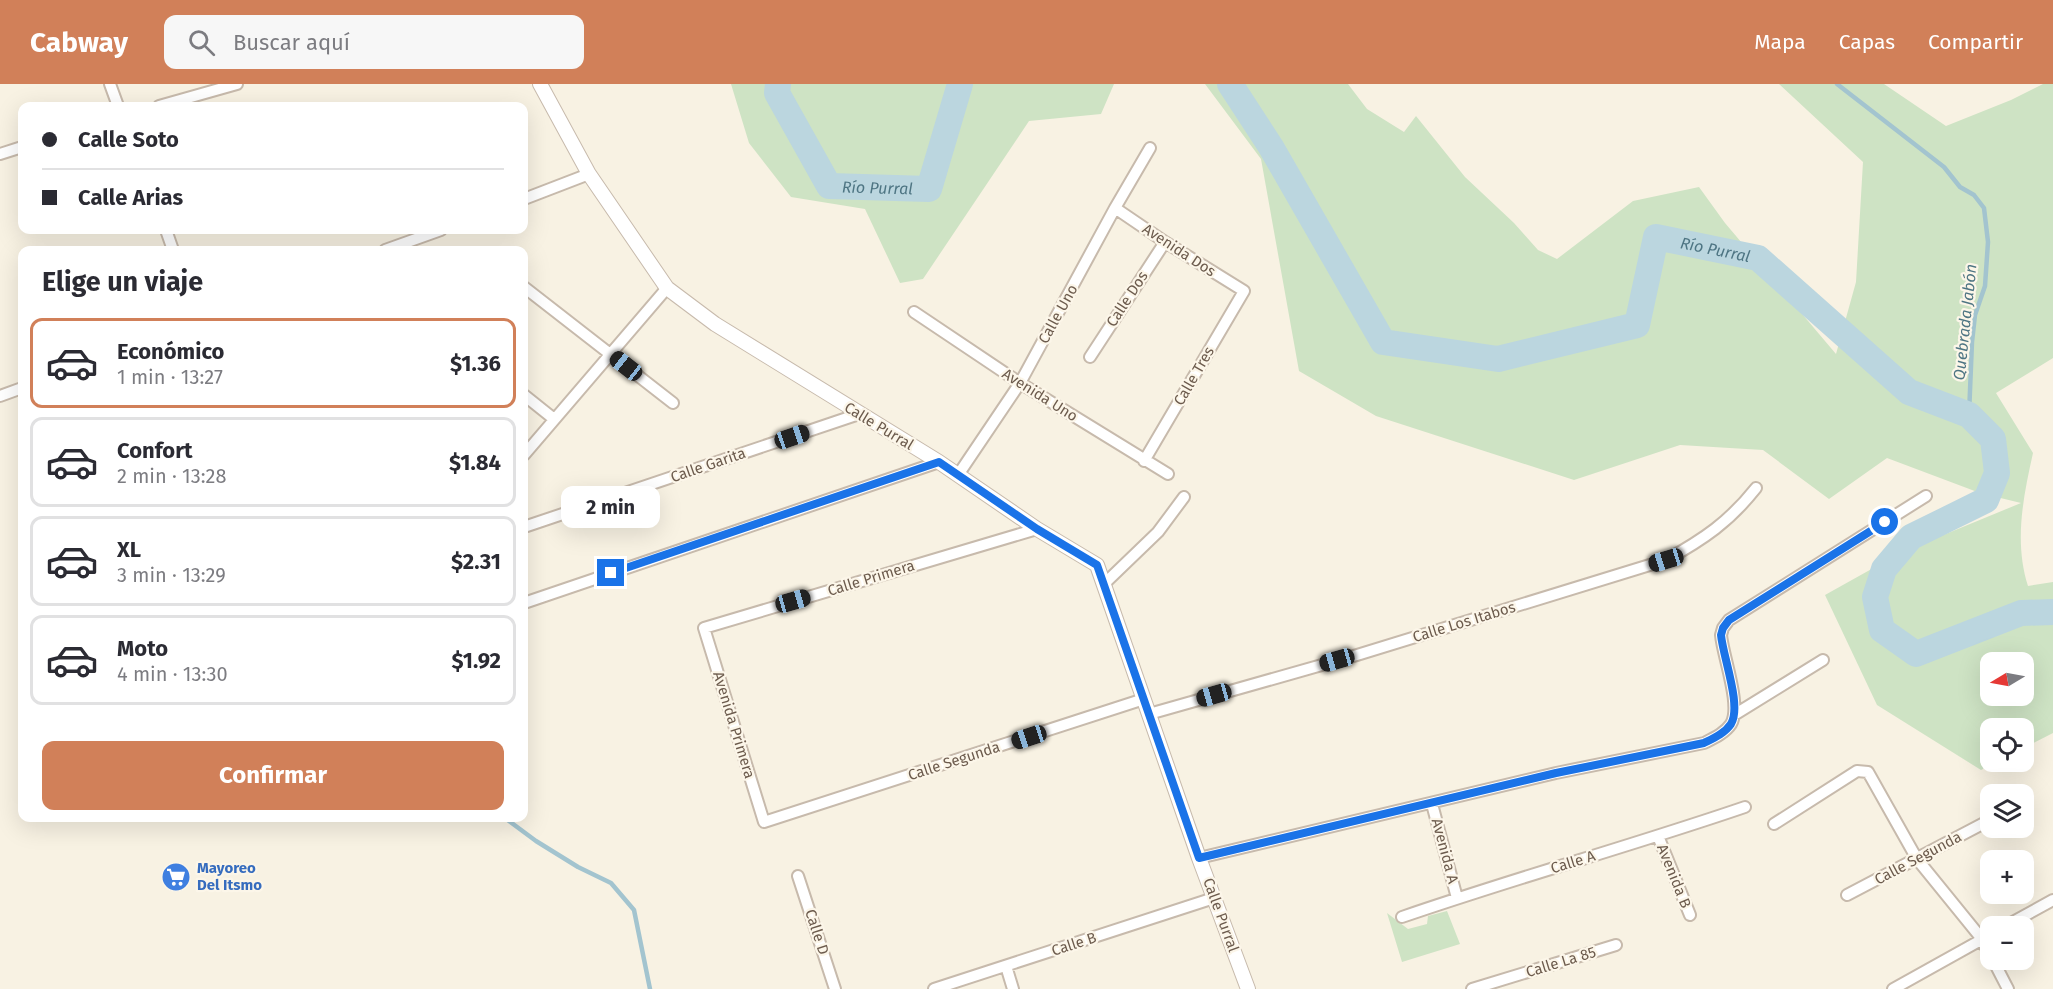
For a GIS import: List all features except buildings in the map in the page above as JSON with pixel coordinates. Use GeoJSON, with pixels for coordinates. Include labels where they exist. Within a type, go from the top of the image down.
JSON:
{"type":"FeatureCollection","features":[{"type":"Feature","properties":{"kind":"street"},"geometry":{"type":"LineString","coordinates":[[110,84],[117,102]]}},
{"type":"Feature","properties":{"kind":"street"},"geometry":{"type":"LineString","coordinates":[[173,102],[237,84]]}},
{"type":"Feature","properties":{"kind":"street","name":"Calle Purral"},"geometry":{"type":"LineString","coordinates":[[540,84],[589,174],[667,288],[716,324],[939,462],[1037,529],[1097,565],[1199,858],[1248,989]]}},
{"type":"Feature","properties":{"kind":"street"},"geometry":{"type":"LineString","coordinates":[[0,154],[18,148]]}},
{"type":"Feature","properties":{"kind":"street","name":"Calle Uno"},"geometry":{"type":"LineString","coordinates":[[958,476],[1020,383],[1150,148]]}},
{"type":"Feature","properties":{"kind":"street"},"geometry":{"type":"LineString","coordinates":[[528,197],[589,174]]}},
{"type":"Feature","properties":{"kind":"street","name":"Avenida Dos"},"geometry":{"type":"LineString","coordinates":[[1115,208],[1244,291]]}},
{"type":"Feature","properties":{"kind":"street"},"geometry":{"type":"LineString","coordinates":[[396,246],[430,234]]}},
{"type":"Feature","properties":{"kind":"street","name":"Calle Dos"},"geometry":{"type":"LineString","coordinates":[[1090,357],[1165,242]]}},
{"type":"Feature","properties":{"kind":"street"},"geometry":{"type":"LineString","coordinates":[[528,450],[667,288]]}},
{"type":"Feature","properties":{"kind":"street"},"geometry":{"type":"LineString","coordinates":[[528,290],[673,403]]}},
{"type":"Feature","properties":{"kind":"street","name":"Calle Tres"},"geometry":{"type":"LineString","coordinates":[[1144,461],[1244,291]]}},
{"type":"Feature","properties":{"kind":"street","name":"Avenida Uno"},"geometry":{"type":"LineString","coordinates":[[914,312],[1020,383],[1168,474]]}},
{"type":"Feature","properties":{"kind":"street"},"geometry":{"type":"LineString","coordinates":[[0,396],[18,389]]}},
{"type":"Feature","properties":{"kind":"street"},"geometry":{"type":"LineString","coordinates":[[528,398],[554,419]]}},
{"type":"Feature","properties":{"kind":"street","name":"Calle Garita"},"geometry":{"type":"LineString","coordinates":[[528,526],[859,414]]}},
{"type":"Feature","properties":{"kind":"street"},"geometry":{"type":"LineString","coordinates":[[528,602],[939,462]]}},
{"type":"Feature","properties":{"kind":"street","name":"Calle Los Itabos"},"geometry":{"type":"LineString","coordinates":[[1149,714],[1357,655],[1666,560],[1695,544],[1719,526],[1737,511],[1756,488]]}},
{"type":"Feature","properties":{"kind":"street"},"geometry":{"type":"LineString","coordinates":[[1199,858],[1556,773],[1704,743],[1725,732],[1732,723],[1734,715],[1734,701],[1721,635],[1729,620],[1926,496]]}},
{"type":"Feature","properties":{"kind":"street"},"geometry":{"type":"LineString","coordinates":[[1104,584],[1158,532],[1184,497]]}},
{"type":"Feature","properties":{"kind":"street","name":"Calle Primera"},"geometry":{"type":"LineString","coordinates":[[704,628],[1037,529]]}},
{"type":"Feature","properties":{"kind":"street","name":"Avenida Primera"},"geometry":{"type":"LineString","coordinates":[[704,628],[764,822]]}},
{"type":"Feature","properties":{"kind":"street"},"geometry":{"type":"LineString","coordinates":[[1734,715],[1823,660]]}},
{"type":"Feature","properties":{"kind":"street","name":"Calle Segunda"},"geometry":{"type":"LineString","coordinates":[[764,822],[1144,699]]}},
{"type":"Feature","properties":{"kind":"street"},"geometry":{"type":"LineString","coordinates":[[1774,824],[1857,771],[1868,772],[1917,859],[1980,930]]}},
{"type":"Feature","properties":{"kind":"street","name":"Avenida A"},"geometry":{"type":"LineString","coordinates":[[1432,804],[1457,898]]}},
{"type":"Feature","properties":{"kind":"street","name":"Calle A"},"geometry":{"type":"LineString","coordinates":[[1402,917],[1745,807]]}},
{"type":"Feature","properties":{"kind":"street","name":"Calle Segunda"},"geometry":{"type":"LineString","coordinates":[[1847,895],[1980,825]]}},
{"type":"Feature","properties":{"kind":"street","name":"Avenida B"},"geometry":{"type":"LineString","coordinates":[[1658,836],[1690,915]]}},
{"type":"Feature","properties":{"kind":"street","name":"Calle D"},"geometry":{"type":"LineString","coordinates":[[798,876],[835,989]]}},
{"type":"Feature","properties":{"kind":"street","name":"Calle B"},"geometry":{"type":"LineString","coordinates":[[934,989],[1214,898]]}},
{"type":"Feature","properties":{"kind":"street"},"geometry":{"type":"LineString","coordinates":[[2024,916],[2053,900]]}},
{"type":"Feature","properties":{"kind":"street"},"geometry":{"type":"LineString","coordinates":[[1893,989],[1980,940]]}},
{"type":"Feature","properties":{"kind":"street","name":"Calle La 85"},"geometry":{"type":"LineString","coordinates":[[1472,989],[1616,945]]}},
{"type":"Feature","properties":{"kind":"street"},"geometry":{"type":"LineString","coordinates":[[1005,966],[1013,989]]}},
{"type":"Feature","properties":{"kind":"street"},"geometry":{"type":"LineString","coordinates":[[1998,970],[2008,989]]}},
{"type":"Feature","properties":{"kind":"green space"},"geometry":{"type":"Polygon","coordinates":[[[731,84],[1114,84],[1101,114],[1029,121],[923,279],[900,283],[865,209],[791,197],[749,143],[731,84]]]}},
{"type":"Feature","properties":{"kind":"green space"},"geometry":{"type":"Polygon","coordinates":[[[1205,84],[1348,84],[1367,109],[1404,132],[1416,116],[1465,177],[1514,223],[1538,250],[1557,259],[1633,201],[1699,187],[1725,223],[1836,354],[1856,282],[1863,162],[1779,84],[1884,84],[1946,126],[2011,100],[2043,84],[2053,84],[2053,358],[1996,393],[2033,453],[2023,503],[2021,553],[2028,586],[2053,582],[2053,733],[2034,743],[2034,718],[1980,718],[1980,769],[1877,705],[1825,595],[1902,552],[2021,503],[1980,493],[1887,458],[1829,499],[1763,450],[1680,445],[1574,480],[1376,416],[1299,371],[1261,159],[1205,84]]]}},
{"type":"Feature","properties":{"kind":"green space"},"geometry":{"type":"Polygon","coordinates":[[[1447,911],[1460,944],[1402,962],[1387,913],[1408,929],[1427,924],[1428,916],[1447,911]]]}},
{"type":"Feature","properties":{"kind":"waterway","name":"Río Purral"},"geometry":{"type":"LineString","coordinates":[[778,84],[777,93],[829,186],[929,189],[960,84]]}},
{"type":"Feature","properties":{"kind":"waterway","name":"Río Purral"},"geometry":{"type":"LineString","coordinates":[[1230,84],[1271,147],[1383,342],[1498,359],[1637,325],[1656,237],[1758,258],[1909,392],[1969,415],[1993,439],[1997,473],[1986,500],[1911,537],[1884,569],[1875,597],[1882,630],[1916,654],[2021,613],[2053,612]]}},
{"type":"Feature","properties":{"kind":"waterway","name":"Quebrada Jabón"},"geometry":{"type":"LineString","coordinates":[[1837,84],[1944,167],[1960,187],[1974,195],[1984,208],[1988,242],[1985,286],[1975,315],[1969,415]]}},
{"type":"Feature","properties":{"kind":"waterway"},"geometry":{"type":"LineString","coordinates":[[510,822],[578,867],[611,883],[634,910],[650,989]]}},
{"type":"Feature","properties":{"kind":"place","name":"Mayoreo Del Itsmo"},"geometry":{"type":"Point","coordinates":[176,877]}},
{"type":"Feature","properties":{"kind":"route"},"geometry":{"type":"LineString","coordinates":[[611,573],[939,462],[1037,529],[1097,565],[1199,858],[1556,773],[1704,743],[1725,732],[1732,723],[1734,715],[1734,701],[1721,635],[1729,620],[1885,522]]}}]}
